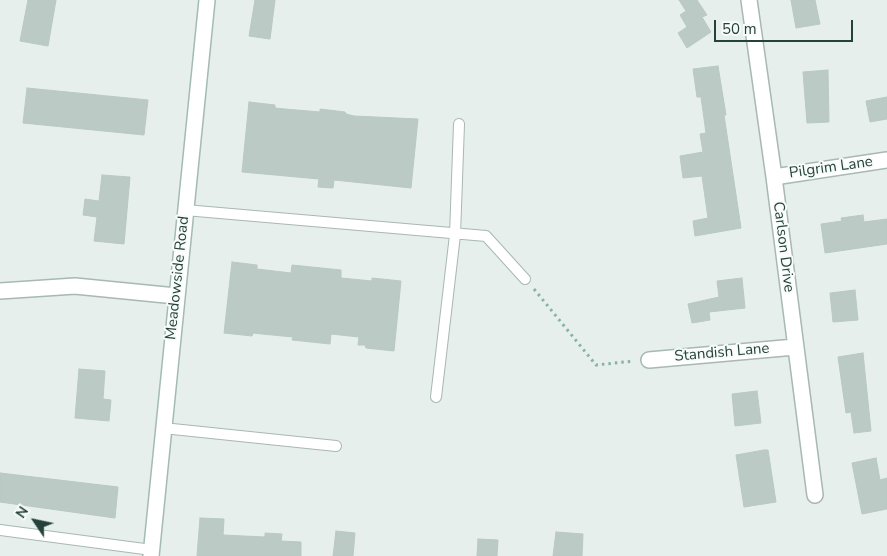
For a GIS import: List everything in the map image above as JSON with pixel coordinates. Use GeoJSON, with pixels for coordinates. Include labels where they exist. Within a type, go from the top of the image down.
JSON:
{"type":"FeatureCollection","features":[{"type":"Feature","properties":{"kind":"street","name":"Meadowside Road"},"geometry":{"type":"LineString","coordinates":[[152,553],[176,296],[207,0]]}},
{"type":"Feature","properties":{"kind":"street","name":"Carlson Drive"},"geometry":{"type":"LineString","coordinates":[[748,0],[774,176],[815,495]]}},
{"type":"Feature","properties":{"kind":"street","name":"Pilgrim Lane"},"geometry":{"type":"LineString","coordinates":[[774,176],[887,160]]}},
{"type":"Feature","properties":{"kind":"street"},"geometry":{"type":"LineString","coordinates":[[0,291],[75,286],[176,296]]}},
{"type":"Feature","properties":{"kind":"street","name":"Standish Lane"},"geometry":{"type":"LineString","coordinates":[[649,360],[795,347]]}},
{"type":"Feature","properties":{"kind":"lane"},"geometry":{"type":"LineString","coordinates":[[436,397],[455,235],[459,124]]}},
{"type":"Feature","properties":{"kind":"lane"},"geometry":{"type":"LineString","coordinates":[[185,210],[455,235],[486,236],[525,279]]}},
{"type":"Feature","properties":{"kind":"lane"},"geometry":{"type":"LineString","coordinates":[[163,428],[336,446]]}},
{"type":"Feature","properties":{"kind":"lane"},"geometry":{"type":"LineString","coordinates":[[0,530],[152,553]]}},
{"type":"Feature","properties":{"kind":"path"},"geometry":{"type":"LineString","coordinates":[[525,279],[596,365],[649,360]]}},
{"type":"Feature","properties":{"kind":"building"},"geometry":{"type":"Polygon","coordinates":[[[28,0],[56,0],[48,46],[20,41],[28,0]]]}},
{"type":"Feature","properties":{"kind":"building"},"geometry":{"type":"Polygon","coordinates":[[[255,0],[275,0],[270,39],[249,36],[255,0]]]}},
{"type":"Feature","properties":{"kind":"building"},"geometry":{"type":"Polygon","coordinates":[[[679,0],[697,0],[707,15],[702,17],[711,32],[687,48],[678,33],[687,27],[680,15],[686,11],[679,0]]]}},
{"type":"Feature","properties":{"kind":"building"},"geometry":{"type":"Polygon","coordinates":[[[791,0],[815,0],[820,24],[796,28],[791,0]]]}},
{"type":"Feature","properties":{"kind":"building"},"geometry":{"type":"Polygon","coordinates":[[[718,66],[741,228],[695,236],[693,221],[708,218],[702,176],[683,178],[680,156],[703,152],[700,134],[706,133],[701,97],[697,97],[693,69],[718,66]]]}},
{"type":"Feature","properties":{"kind":"building"},"geometry":{"type":"Polygon","coordinates":[[[828,70],[829,122],[807,123],[803,72],[828,70]]]}},
{"type":"Feature","properties":{"kind":"building"},"geometry":{"type":"Polygon","coordinates":[[[27,88],[148,100],[144,135],[23,123],[27,88]]]}},
{"type":"Feature","properties":{"kind":"building"},"geometry":{"type":"Polygon","coordinates":[[[887,97],[887,119],[870,122],[866,101],[887,97]]]}},
{"type":"Feature","properties":{"kind":"building"},"geometry":{"type":"Polygon","coordinates":[[[249,102],[275,105],[275,108],[320,112],[320,109],[345,112],[354,116],[418,119],[411,188],[334,180],[333,188],[318,187],[319,179],[242,172],[249,102]]]}},
{"type":"Feature","properties":{"kind":"building"},"geometry":{"type":"Polygon","coordinates":[[[102,175],[130,177],[124,244],[94,241],[97,217],[83,215],[85,199],[99,201],[102,175]]]}},
{"type":"Feature","properties":{"kind":"building"},"geometry":{"type":"Polygon","coordinates":[[[863,215],[864,222],[887,219],[887,244],[825,253],[821,224],[842,221],[841,218],[863,215]]]}},
{"type":"Feature","properties":{"kind":"building"},"geometry":{"type":"Polygon","coordinates":[[[232,262],[257,265],[257,269],[291,273],[292,265],[341,270],[341,278],[372,281],[372,278],[401,281],[394,351],[366,348],[365,345],[358,345],[359,337],[331,334],[330,344],[292,340],[293,337],[253,333],[252,336],[224,333],[232,262]]]}},
{"type":"Feature","properties":{"kind":"building"},"geometry":{"type":"Polygon","coordinates":[[[742,278],[745,308],[709,312],[710,320],[692,323],[688,304],[719,297],[717,281],[742,278]]]}},
{"type":"Feature","properties":{"kind":"building"},"geometry":{"type":"Polygon","coordinates":[[[855,290],[858,320],[833,322],[830,293],[855,290]]]}},
{"type":"Feature","properties":{"kind":"building"},"geometry":{"type":"Polygon","coordinates":[[[863,353],[871,431],[854,433],[851,412],[846,413],[838,357],[863,353]]]}},
{"type":"Feature","properties":{"kind":"building"},"geometry":{"type":"Polygon","coordinates":[[[79,369],[105,371],[103,399],[111,400],[109,421],[75,418],[79,369]]]}},
{"type":"Feature","properties":{"kind":"building"},"geometry":{"type":"Polygon","coordinates":[[[757,391],[761,423],[735,426],[732,394],[757,391]]]}},
{"type":"Feature","properties":{"kind":"building"},"geometry":{"type":"Polygon","coordinates":[[[768,450],[776,502],[744,507],[736,455],[768,450]]]}},
{"type":"Feature","properties":{"kind":"building"},"geometry":{"type":"Polygon","coordinates":[[[876,458],[880,480],[887,478],[887,509],[862,514],[852,463],[876,458]]]}},
{"type":"Feature","properties":{"kind":"building"},"geometry":{"type":"Polygon","coordinates":[[[0,473],[118,487],[115,518],[0,502],[0,473]]]}},
{"type":"Feature","properties":{"kind":"building"},"geometry":{"type":"Polygon","coordinates":[[[200,518],[224,519],[223,535],[265,537],[265,533],[282,534],[281,541],[301,542],[301,556],[197,556],[200,518]]]}},
{"type":"Feature","properties":{"kind":"building"},"geometry":{"type":"Polygon","coordinates":[[[336,531],[355,533],[353,556],[333,556],[336,531]]]}},
{"type":"Feature","properties":{"kind":"building"},"geometry":{"type":"Polygon","coordinates":[[[556,532],[583,534],[582,556],[553,556],[556,532]]]}},
{"type":"Feature","properties":{"kind":"building"},"geometry":{"type":"Polygon","coordinates":[[[478,539],[498,540],[497,556],[477,556],[478,539]]]}}]}
